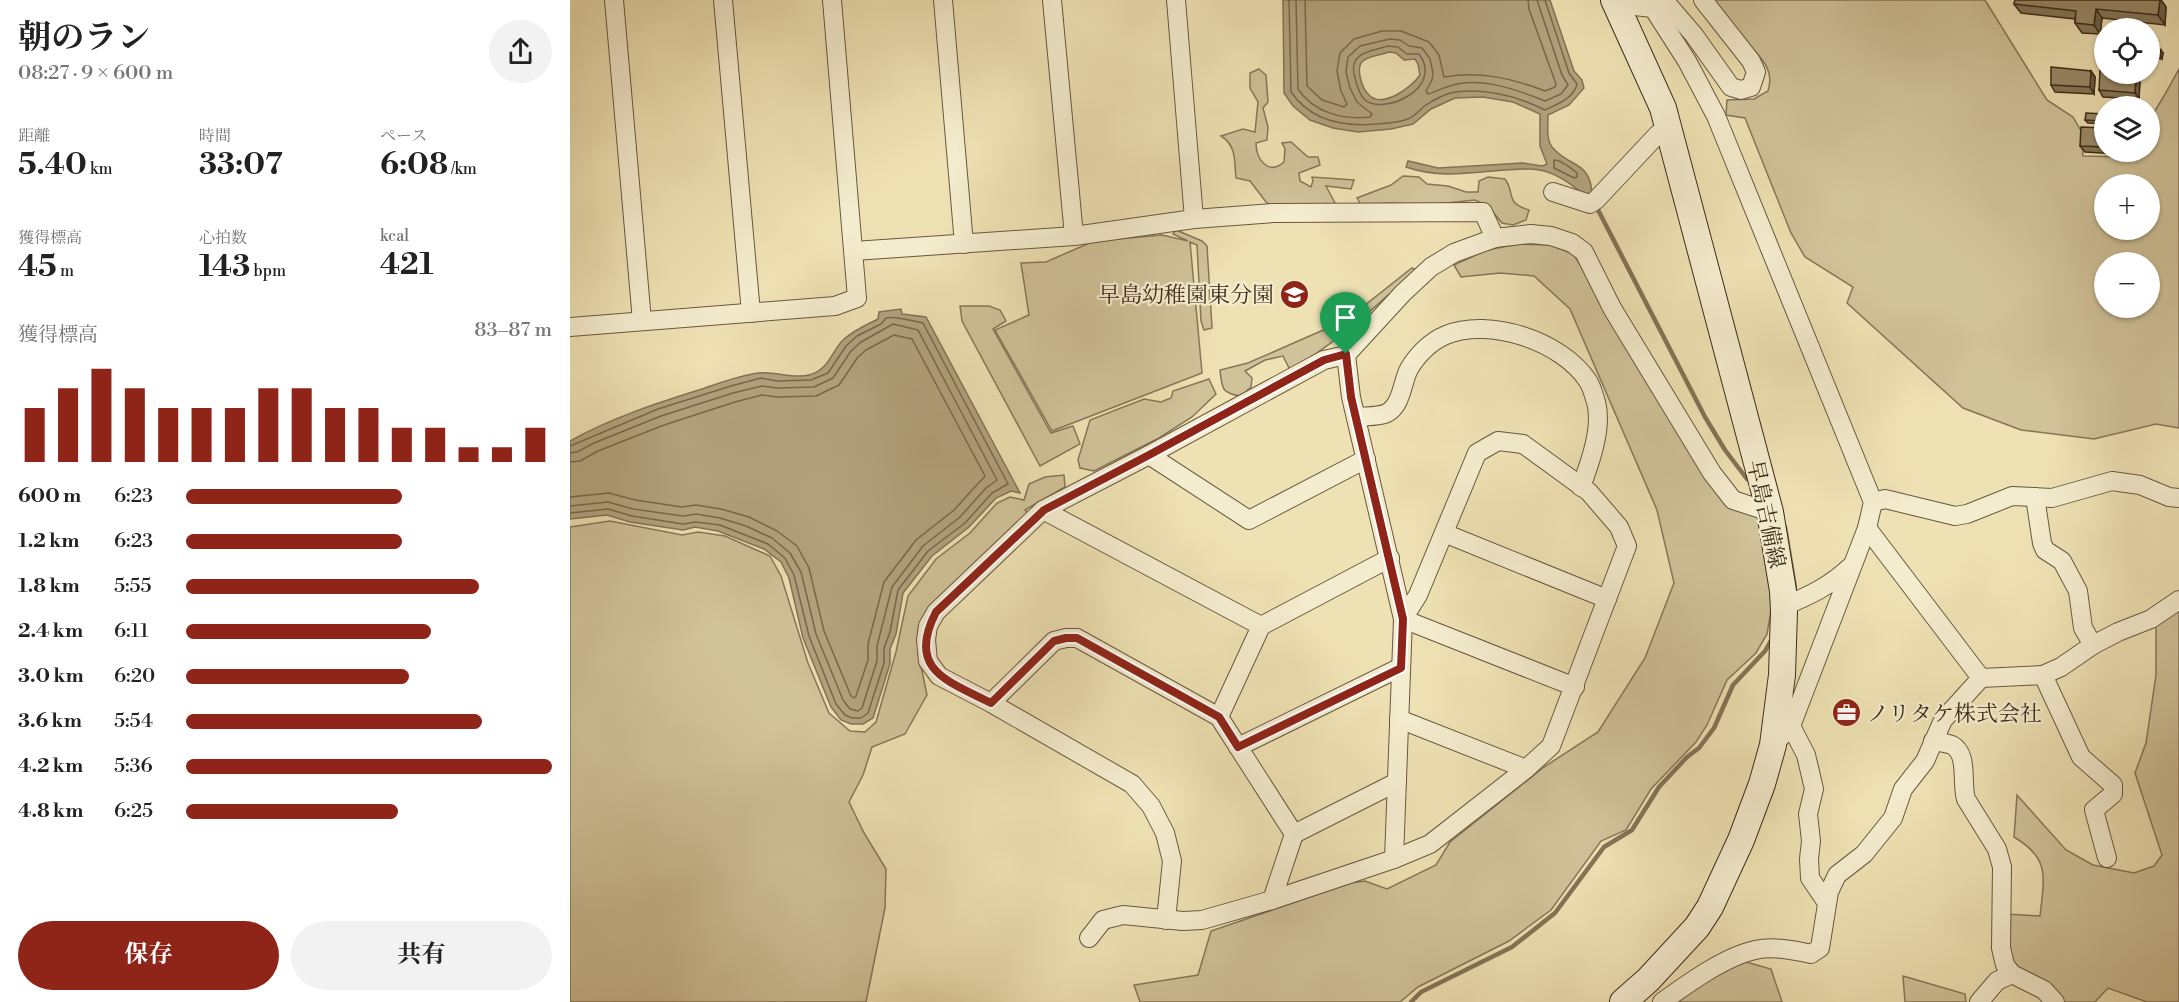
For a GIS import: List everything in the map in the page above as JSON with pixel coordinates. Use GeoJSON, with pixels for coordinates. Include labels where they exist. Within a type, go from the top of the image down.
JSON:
{"type":"FeatureCollection","features":[{"type":"Feature","properties":{"kind":"main road","name":"早島吉備線"},"geometry":{"type":"LineString","coordinates":[[1615,2],[1663,108],[1770,512],[1784,606],[1783,664],[1773,745],[1762,784],[1741,840],[1710,907],[1683,944],[1623,1002]]}},
{"type":"Feature","properties":{"kind":"street"},"geometry":{"type":"LineString","coordinates":[[614,0],[642,321]]}},
{"type":"Feature","properties":{"kind":"street"},"geometry":{"type":"LineString","coordinates":[[723,0],[751,313]]}},
{"type":"Feature","properties":{"kind":"street"},"geometry":{"type":"LineString","coordinates":[[570,327],[835,306],[857,298],[832,0]]}},
{"type":"Feature","properties":{"kind":"street"},"geometry":{"type":"LineString","coordinates":[[943,0],[964,244]]}},
{"type":"Feature","properties":{"kind":"street"},"geometry":{"type":"LineString","coordinates":[[1052,0],[1074,236]]}},
{"type":"Feature","properties":{"kind":"street"},"geometry":{"type":"LineString","coordinates":[[1176,0],[1194,219]]}},
{"type":"Feature","properties":{"kind":"street"},"geometry":{"type":"LineString","coordinates":[[1664,0],[1694,35],[1731,87],[1741,90],[1751,87],[1756,72],[1751,61],[1703,0]]}},
{"type":"Feature","properties":{"kind":"street"},"geometry":{"type":"LineString","coordinates":[[1615,2],[1653,8],[1687,61],[1716,116],[1873,501],[1868,528],[1791,726],[1773,745]]}},
{"type":"Feature","properties":{"kind":"street"},"geometry":{"type":"LineString","coordinates":[[1552,192],[1594,202],[1658,134],[1668,128]]}},
{"type":"Feature","properties":{"kind":"street"},"geometry":{"type":"LineString","coordinates":[[854,251],[1074,236],[1194,219],[1274,213],[1483,212],[1495,238]]}},
{"type":"Feature","properties":{"kind":"street"},"geometry":{"type":"LineString","coordinates":[[1166,920],[1172,861],[1165,833],[1151,806],[1132,784],[991,703],[939,676],[928,661],[926,640],[928,626],[936,612],[1044,510],[1324,360],[1346,354],[1431,267],[1454,253],[1495,238],[1531,234],[1551,236],[1572,243],[1584,252],[1612,308],[1712,473],[1733,500],[1770,512]]}},
{"type":"Feature","properties":{"kind":"street"},"geometry":{"type":"LineString","coordinates":[[1356,417],[1385,414],[1394,408],[1409,370],[1423,351],[1444,336],[1474,328],[1504,331],[1546,346],[1561,354],[1588,381],[1597,405],[1597,424],[1593,456],[1581,486]]}},
{"type":"Feature","properties":{"kind":"street"},"geometry":{"type":"LineString","coordinates":[[1346,354],[1351,397],[1403,619],[1394,859]]}},
{"type":"Feature","properties":{"kind":"street"},"geometry":{"type":"LineString","coordinates":[[1089,938],[1103,920],[1123,915],[1166,920],[1202,920],[1272,900],[1394,859],[1430,844],[1526,769],[1551,746],[1627,546],[1619,526],[1589,492],[1523,444],[1498,441],[1478,453],[1418,595],[1403,619]]}},
{"type":"Feature","properties":{"kind":"street"},"geometry":{"type":"LineString","coordinates":[[1149,455],[1249,520],[1366,459]]}},
{"type":"Feature","properties":{"kind":"street"},"geometry":{"type":"LineString","coordinates":[[1873,501],[1885,499],[1955,516],[1967,514],[2012,496],[2052,498],[2112,481],[2140,485],[2169,497],[2179,498]]}},
{"type":"Feature","properties":{"kind":"street"},"geometry":{"type":"LineString","coordinates":[[2035,497],[2042,543],[2045,550],[2062,561],[2078,591],[2083,628],[2093,645]]}},
{"type":"Feature","properties":{"kind":"street"},"geometry":{"type":"LineString","coordinates":[[1044,510],[1261,626]]}},
{"type":"Feature","properties":{"kind":"street"},"geometry":{"type":"LineString","coordinates":[[1868,528],[1981,678]]}},
{"type":"Feature","properties":{"kind":"street"},"geometry":{"type":"LineString","coordinates":[[1444,533],[1607,599]]}},
{"type":"Feature","properties":{"kind":"street"},"geometry":{"type":"LineString","coordinates":[[1219,717],[1261,626],[1390,558]]}},
{"type":"Feature","properties":{"kind":"street"},"geometry":{"type":"LineString","coordinates":[[1784,606],[1815,593],[1835,581],[1854,564]]}},
{"type":"Feature","properties":{"kind":"street"},"geometry":{"type":"LineString","coordinates":[[1662,1002],[1735,957],[1756,950],[1787,949],[1811,954],[1820,948],[1828,892],[1837,875],[1863,854],[1893,818],[1903,789],[1925,760],[1943,720],[1981,678],[2043,675],[2061,667],[2093,645],[2118,632],[2151,619],[2179,600]]}},
{"type":"Feature","properties":{"kind":"street"},"geometry":{"type":"LineString","coordinates":[[1403,619],[1575,687]]}},
{"type":"Feature","properties":{"kind":"street"},"geometry":{"type":"LineString","coordinates":[[991,703],[1054,641],[1077,638],[1219,717],[1294,834]]}},
{"type":"Feature","properties":{"kind":"street"},"geometry":{"type":"LineString","coordinates":[[1238,747],[1401,668]]}},
{"type":"Feature","properties":{"kind":"street"},"geometry":{"type":"LineString","coordinates":[[2043,675],[2081,757],[2113,785],[2113,794],[2094,810],[2107,858]]}},
{"type":"Feature","properties":{"kind":"street"},"geometry":{"type":"LineString","coordinates":[[1399,719],[1526,769]]}},
{"type":"Feature","properties":{"kind":"street"},"geometry":{"type":"LineString","coordinates":[[1791,726],[1806,755],[1814,789],[1809,814],[1810,878],[1827,903]]}},
{"type":"Feature","properties":{"kind":"street"},"geometry":{"type":"LineString","coordinates":[[1933,741],[1952,745],[1959,752],[1963,762],[1963,790],[1966,799],[1997,849],[2002,867],[2001,948],[2005,965],[2012,974],[2044,990],[2055,1002]]}},
{"type":"Feature","properties":{"kind":"street"},"geometry":{"type":"LineString","coordinates":[[1272,900],[1294,834],[1397,782]]}},
{"type":"Feature","properties":{"kind":"street"},"geometry":{"type":"LineString","coordinates":[[1978,1002],[1997,981],[2012,974]]}},
{"type":"Feature","properties":{"kind":"shaded area"},"geometry":{"type":"Polygon","coordinates":[[[1715,0],[1985,0],[2047,100],[2073,117],[2081,131],[2083,156],[2094,156],[2094,162],[2160,162],[2160,103],[2179,69],[2179,428],[2156,424],[2094,439],[2021,430],[1963,408],[1847,303],[1853,287],[1805,257],[1791,233],[1745,118],[1726,115],[1727,100],[1754,99],[1768,91],[1770,81],[1766,65],[1728,20],[1715,0]]]}},
{"type":"Feature","properties":{"kind":"shaded area"},"geometry":{"type":"Polygon","coordinates":[[[1259,69],[1266,75],[1268,102],[1263,108],[1268,127],[1267,140],[1256,143],[1258,155],[1264,164],[1273,167],[1284,162],[1285,149],[1282,143],[1291,142],[1308,157],[1318,157],[1320,165],[1299,173],[1300,181],[1311,187],[1312,177],[1354,180],[1351,189],[1326,186],[1335,203],[1325,209],[1276,209],[1266,202],[1250,181],[1236,178],[1232,149],[1221,136],[1243,129],[1255,132],[1258,102],[1250,88],[1250,73],[1259,69]]]}},
{"type":"Feature","properties":{"kind":"shaded area"},"geometry":{"type":"Polygon","coordinates":[[[1403,176],[1419,177],[1427,184],[1448,186],[1466,192],[1478,192],[1479,181],[1488,177],[1505,179],[1513,201],[1529,210],[1526,220],[1513,225],[1502,223],[1488,206],[1475,200],[1428,205],[1389,203],[1361,205],[1357,198],[1391,185],[1403,176]]]}},
{"type":"Feature","properties":{"kind":"shaded area"},"geometry":{"type":"Polygon","coordinates":[[[1176,230],[1202,241],[1207,246],[1212,328],[1204,330],[1201,321],[1197,245],[1190,242],[1202,373],[1052,431],[995,330],[1029,315],[1021,263],[1046,262],[1094,241],[1162,235],[1188,241],[1173,234],[1176,230]]]}},
{"type":"Feature","properties":{"kind":"shaded area"},"geometry":{"type":"Polygon","coordinates":[[[1519,244],[1551,245],[1573,254],[1591,280],[1707,480],[1758,515],[1771,577],[1772,606],[1767,634],[1756,653],[1727,680],[1707,725],[1696,742],[1651,789],[1626,830],[1601,841],[1551,910],[1509,941],[1418,987],[1400,1002],[1140,1002],[1134,985],[1198,975],[1211,931],[1351,883],[1365,881],[1387,889],[1436,865],[1450,842],[1544,767],[1598,732],[1645,658],[1674,583],[1657,510],[1570,309],[1534,276],[1500,273],[1461,277],[1454,265],[1487,250],[1519,244]]]}},
{"type":"Feature","properties":{"kind":"shaded area"},"geometry":{"type":"Polygon","coordinates":[[[1412,268],[1416,270],[1371,311],[1340,336],[1290,370],[1283,356],[1265,360],[1245,371],[1252,378],[1251,387],[1241,396],[1224,389],[1220,370],[1248,363],[1346,320],[1412,268]]]}},
{"type":"Feature","properties":{"kind":"shaded area"},"geometry":{"type":"Polygon","coordinates":[[[960,306],[989,306],[1000,310],[1006,321],[993,329],[1051,433],[1073,426],[1080,444],[1040,466],[962,321],[960,306]]]}},
{"type":"Feature","properties":{"kind":"shaded area"},"geometry":{"type":"Polygon","coordinates":[[[1209,379],[1216,394],[1192,417],[1159,438],[1094,471],[1080,468],[1078,460],[1090,420],[1144,399],[1161,402],[1171,398],[1173,391],[1209,379]]]}},
{"type":"Feature","properties":{"kind":"shaded area"},"geometry":{"type":"Polygon","coordinates":[[[1064,475],[1065,487],[1025,510],[1030,515],[975,563],[926,611],[919,631],[918,652],[927,695],[905,734],[872,747],[863,775],[849,802],[864,833],[886,869],[885,908],[866,1002],[570,1002],[570,527],[610,521],[682,535],[698,532],[725,536],[770,556],[781,576],[808,663],[829,713],[850,731],[865,732],[876,722],[896,652],[908,596],[936,559],[970,533],[997,503],[1010,497],[1024,500],[1029,484],[1045,477],[1064,475]]]}},
{"type":"Feature","properties":{"kind":"shaded area"},"geometry":{"type":"Polygon","coordinates":[[[2179,610],[2179,1002],[2147,1002],[2108,988],[2095,1002],[2063,1002],[2013,964],[2006,948],[2007,914],[2040,916],[2043,891],[2040,862],[2026,845],[2014,837],[2017,795],[2066,850],[2093,865],[2134,873],[2154,866],[2162,855],[2135,773],[2146,743],[2156,675],[2156,626],[2179,610]]]}},
{"type":"Feature","properties":{"kind":"shaded area"},"geometry":{"type":"Polygon","coordinates":[[[1746,962],[1771,969],[1782,1002],[1671,1002],[1731,966],[1746,962]]]}},
{"type":"Feature","properties":{"kind":"shaded area"},"geometry":{"type":"Polygon","coordinates":[[[1903,976],[1965,994],[1966,1002],[1905,1002],[1903,976]]]}},
{"type":"Feature","properties":{"kind":"water"},"geometry":{"type":"Polygon","coordinates":[[[1283,0],[1550,0],[1574,71],[1582,80],[1584,88],[1569,105],[1548,115],[1549,140],[1559,154],[1578,166],[1588,176],[1592,195],[1586,197],[1561,178],[1546,171],[1514,169],[1437,174],[1406,167],[1408,161],[1438,168],[1523,163],[1542,166],[1547,164],[1540,146],[1540,114],[1513,102],[1483,97],[1455,98],[1431,109],[1413,124],[1358,132],[1333,128],[1310,120],[1293,106],[1284,93],[1283,0]],[[1389,52],[1365,59],[1361,64],[1362,83],[1366,92],[1375,99],[1397,95],[1420,75],[1415,59],[1404,60],[1396,53],[1389,52]]]}},
{"type":"Feature","properties":{"kind":"water"},"geometry":{"type":"Polygon","coordinates":[[[901,309],[902,314],[926,317],[1020,493],[1011,491],[996,498],[969,527],[932,556],[903,593],[896,634],[890,649],[890,664],[873,718],[863,724],[851,724],[841,720],[831,707],[803,638],[789,578],[781,562],[764,549],[718,531],[695,527],[683,530],[630,522],[607,515],[570,519],[570,441],[634,412],[737,377],[759,373],[797,376],[816,373],[825,365],[843,340],[878,319],[879,312],[901,309]]]}},
{"type":"Feature","properties":{"kind":"building"},"geometry":{"type":"Polygon","coordinates":[[[2015,0],[2160,0],[2158,15],[2096,9],[2094,25],[2075,23],[2076,11],[2014,4],[2015,0]]]}},
{"type":"Feature","properties":{"kind":"building"},"geometry":{"type":"Polygon","coordinates":[[[2051,67],[2091,71],[2090,87],[2051,85],[2051,67]]]}},
{"type":"Feature","properties":{"kind":"building"},"geometry":{"type":"Polygon","coordinates":[[[2099,84],[2135,84],[2135,93],[2099,90],[2099,84]]]}},
{"type":"Feature","properties":{"kind":"building"},"geometry":{"type":"Polygon","coordinates":[[[2086,113],[2094,113],[2094,120],[2085,120],[2086,113]]]}},
{"type":"Feature","properties":{"kind":"building"},"geometry":{"type":"Polygon","coordinates":[[[2081,127],[2094,128],[2094,147],[2080,146],[2081,127]]]}},
{"type":"Feature","properties":{"kind":"waterway"},"geometry":{"type":"LineString","coordinates":[[1596,206],[1705,417],[1725,450],[1747,479]]}},
{"type":"Feature","properties":{"kind":"waterway"},"geometry":{"type":"LineString","coordinates":[[1785,527],[1795,587]]}},
{"type":"Feature","properties":{"kind":"waterway"},"geometry":{"type":"LineString","coordinates":[[1411,1002],[1421,992],[1512,947],[1555,913],[1604,847],[1632,830],[1659,787],[1687,757],[1699,748],[1714,728],[1733,685],[1765,651],[1773,637]]}},
{"type":"Feature","properties":{"kind":"place","name":"早島幼稚園東分園"},"geometry":{"type":"Point","coordinates":[1295,294]}},
{"type":"Feature","properties":{"kind":"place","name":"ノリタケ株式会社"},"geometry":{"type":"Point","coordinates":[1846,713]}},
{"type":"Feature","properties":{"kind":"route"},"geometry":{"type":"LineString","coordinates":[[1346,354],[1351,397],[1403,619],[1401,668],[1238,747],[1219,717],[1077,638],[1054,641],[991,703],[939,676],[928,661],[926,640],[928,626],[936,612],[1011,538],[1044,510],[1324,360],[1346,354]]}}]}
